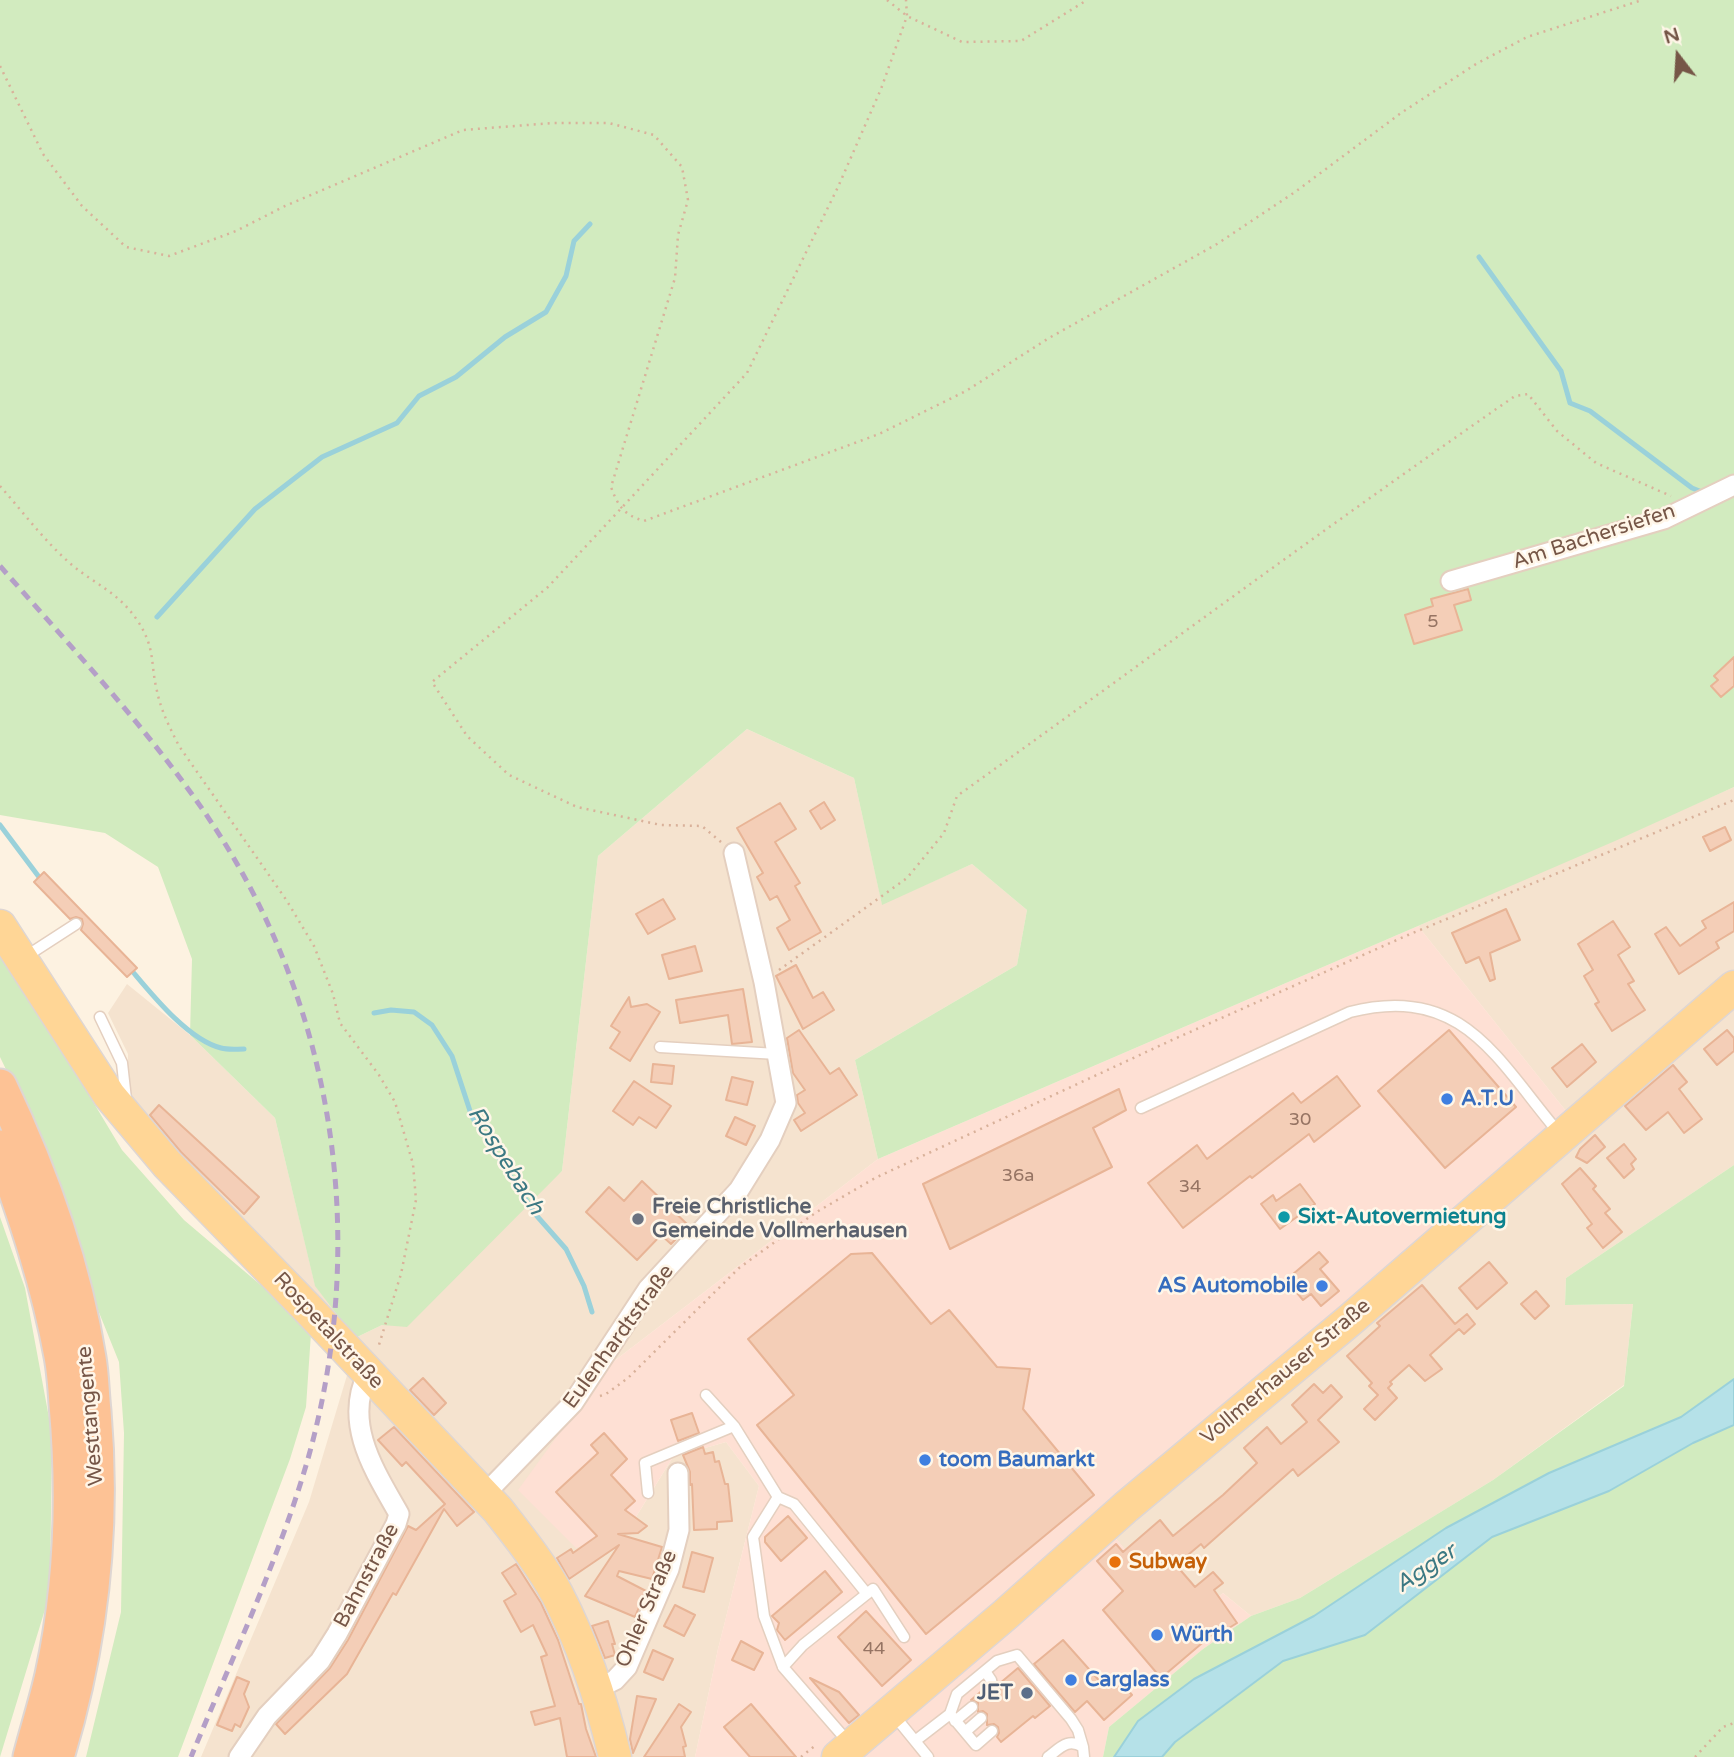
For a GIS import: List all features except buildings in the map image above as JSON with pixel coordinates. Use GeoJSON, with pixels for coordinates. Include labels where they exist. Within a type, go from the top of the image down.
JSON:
{"type":"FeatureCollection","features":[{"type":"Feature","properties":{"kind":"highway","name":"Westtangente"},"geometry":{"type":"LineString","coordinates":[[0,1086],[44,1187],[65,1255],[89,1358],[97,1444],[97,1518],[88,1622],[73,1704],[57,1757]]}},
{"type":"Feature","properties":{"kind":"highway","name":"Westtangente"},"geometry":{"type":"LineString","coordinates":[[0,1147],[33,1239],[49,1299],[62,1359],[70,1445],[69,1528],[63,1607],[52,1674],[30,1757]]}},
{"type":"Feature","properties":{"kind":"main road","name":"Rospetalstraße"},"geometry":{"type":"LineString","coordinates":[[0,926],[109,1095],[167,1164],[368,1373],[521,1539],[556,1594],[577,1638],[615,1757]]}},
{"type":"Feature","properties":{"kind":"main road","name":"Vollmerhauser Straße"},"geometry":{"type":"LineString","coordinates":[[844,1752],[1734,987]]}},
{"type":"Feature","properties":{"kind":"street","name":"Am Bachersiefen"},"geometry":{"type":"LineString","coordinates":[[1451,581],[1664,519],[1734,485]]}},
{"type":"Feature","properties":{"kind":"street","name":"Eulenhardtstraße"},"geometry":{"type":"LineString","coordinates":[[483,1496],[573,1403],[648,1289],[739,1190],[770,1140],[786,1103],[764,982],[734,853]]}},
{"type":"Feature","properties":{"kind":"street","name":"Bahnstraße"},"geometry":{"type":"LineString","coordinates":[[239,1757],[267,1716],[320,1661],[396,1524],[399,1514],[366,1451],[358,1422],[361,1386],[368,1373]]}},
{"type":"Feature","properties":{"kind":"street","name":"Ohler Straße"},"geometry":{"type":"LineString","coordinates":[[595,1690],[615,1680],[627,1667],[669,1569],[679,1530],[678,1473]]}},
{"type":"Feature","properties":{"kind":"lane"},"geometry":{"type":"LineString","coordinates":[[22,959],[76,924]]}},
{"type":"Feature","properties":{"kind":"lane"},"geometry":{"type":"LineString","coordinates":[[1141,1108],[1350,1012],[1373,1006],[1395,1005],[1436,1013],[1475,1033],[1494,1052],[1561,1136]]}},
{"type":"Feature","properties":{"kind":"lane"},"geometry":{"type":"LineString","coordinates":[[100,1017],[122,1063],[128,1117]]}},
{"type":"Feature","properties":{"kind":"lane"},"geometry":{"type":"LineString","coordinates":[[660,1047],[777,1054]]}},
{"type":"Feature","properties":{"kind":"lane"},"geometry":{"type":"LineString","coordinates":[[706,1395],[734,1426],[778,1497],[794,1504],[867,1594]]}},
{"type":"Feature","properties":{"kind":"lane"},"geometry":{"type":"LineString","coordinates":[[648,1493],[645,1463],[734,1426]]}},
{"type":"Feature","properties":{"kind":"lane"},"geometry":{"type":"LineString","coordinates":[[778,1497],[753,1537],[764,1616],[783,1667],[838,1727],[844,1752]]}},
{"type":"Feature","properties":{"kind":"lane"},"geometry":{"type":"LineString","coordinates":[[783,1667],[803,1645],[873,1589],[904,1637]]}},
{"type":"Feature","properties":{"kind":"lane"},"geometry":{"type":"LineString","coordinates":[[952,1718],[957,1694],[997,1661],[1017,1655],[1071,1719],[1078,1730],[1084,1752]]}},
{"type":"Feature","properties":{"kind":"lane"},"geometry":{"type":"LineString","coordinates":[[985,1671],[993,1689]]}},
{"type":"Feature","properties":{"kind":"lane"},"geometry":{"type":"LineString","coordinates":[[915,1741],[972,1707]]}},
{"type":"Feature","properties":{"kind":"lane"},"geometry":{"type":"LineString","coordinates":[[891,1712],[928,1757]]}},
{"type":"Feature","properties":{"kind":"lane"},"geometry":{"type":"LineString","coordinates":[[952,1718],[976,1745],[992,1731]]}},
{"type":"Feature","properties":{"kind":"lane"},"geometry":{"type":"LineString","coordinates":[[965,1732],[981,1718]]}},
{"type":"Feature","properties":{"kind":"lane"},"geometry":{"type":"LineString","coordinates":[[1048,1757],[1068,1742],[1084,1752]]}},
{"type":"Feature","properties":{"kind":"path"},"geometry":{"type":"LineString","coordinates":[[887,0],[907,16],[962,42],[1021,41],[1087,0]]}},
{"type":"Feature","properties":{"kind":"path"},"geometry":{"type":"LineString","coordinates":[[734,853],[702,826],[660,825],[577,807],[509,775],[467,736],[432,682],[548,587],[747,373],[838,187],[881,89],[907,16],[906,0]]}},
{"type":"Feature","properties":{"kind":"path"},"geometry":{"type":"LineString","coordinates":[[0,66],[43,154],[82,206],[127,247],[169,256],[236,231],[285,206],[463,130],[553,123],[609,123],[654,135],[682,167],[688,200],[678,235],[675,278],[611,487],[619,508],[631,518],[644,522],[891,428],[966,391],[1049,338],[1217,244],[1295,192],[1401,113],[1476,64],[1527,37],[1642,0]]}},
{"type":"Feature","properties":{"kind":"path"},"geometry":{"type":"LineString","coordinates":[[764,982],[907,878],[944,833],[957,796],[1355,507],[1515,396],[1528,394],[1557,431],[1596,463],[1690,505]]}},
{"type":"Feature","properties":{"kind":"path"},"geometry":{"type":"LineString","coordinates":[[0,486],[51,544],[74,566],[121,598],[138,620],[148,638],[154,660],[156,689],[165,719],[179,746],[287,901],[314,946],[333,994],[340,1023],[379,1075],[395,1102],[413,1164],[416,1200],[394,1301],[368,1373]]}},
{"type":"Feature","properties":{"kind":"path"},"geometry":{"type":"LineString","coordinates":[[628,1378],[739,1268],[815,1213],[875,1178],[1160,1045],[1408,935],[1734,800]]}},
{"type":"Feature","properties":{"kind":"path"},"geometry":{"type":"LineString","coordinates":[[1695,1757],[1723,1727],[1734,1723]]}},
{"type":"Feature","properties":{"kind":"shaded area"},"geometry":{"type":"Polygon","coordinates":[[[747,729],[854,778],[882,904],[972,864],[1027,910],[1017,965],[855,1060],[878,1159],[609,1365],[626,1533],[673,1457],[726,1442],[759,1486],[718,1649],[695,1757],[201,1757],[309,1502],[348,1372],[128,1104],[128,1054],[108,1013],[127,984],[190,1035],[275,1118],[315,1285],[355,1338],[382,1325],[562,1171],[598,856],[747,729]]]}},
{"type":"Feature","properties":{"kind":"shaded area"},"geometry":{"type":"Polygon","coordinates":[[[1734,787],[1734,1165],[1566,1278],[1565,1305],[1633,1304],[1624,1385],[1493,1480],[1300,1598],[1251,1616],[1223,1593],[1185,1624],[1109,1530],[1582,1131],[1418,926],[1734,787]]]}},
{"type":"Feature","properties":{"kind":"shaded area"},"geometry":{"type":"Polygon","coordinates":[[[1418,926],[1582,1131],[1110,1531],[1185,1623],[1223,1593],[1251,1616],[1203,1649],[1109,1727],[1103,1757],[695,1757],[718,1649],[759,1486],[726,1442],[673,1457],[626,1533],[576,1548],[518,1490],[609,1365],[878,1159],[1418,926]]]}},
{"type":"Feature","properties":{"kind":"green space"},"geometry":{"type":"Polygon","coordinates":[[[0,0],[1734,0],[1734,787],[878,1159],[855,1060],[1017,965],[1027,910],[972,864],[882,905],[854,778],[747,729],[598,856],[562,1171],[407,1327],[382,1325],[355,1338],[315,1286],[275,1118],[190,1035],[192,959],[158,867],[105,833],[0,815],[0,0]]]}},
{"type":"Feature","properties":{"kind":"green space"},"geometry":{"type":"Polygon","coordinates":[[[0,956],[24,987],[122,1150],[184,1220],[296,1315],[311,1333],[306,1407],[290,1459],[178,1757],[86,1757],[121,1612],[124,1433],[119,1362],[73,1248],[14,1086],[0,1057],[0,956]]]}},
{"type":"Feature","properties":{"kind":"green space"},"geometry":{"type":"Polygon","coordinates":[[[1734,1165],[1734,1757],[1103,1757],[1109,1727],[1203,1649],[1251,1616],[1300,1598],[1493,1480],[1624,1386],[1633,1304],[1565,1305],[1566,1278],[1734,1165]]]}},
{"type":"Feature","properties":{"kind":"green space"},"geometry":{"type":"Polygon","coordinates":[[[0,1217],[25,1288],[52,1434],[50,1593],[0,1757],[0,1217]]]}},
{"type":"Feature","properties":{"kind":"water","name":"Agger"},"geometry":{"type":"Polygon","coordinates":[[[1734,1379],[1734,1425],[1693,1443],[1609,1491],[1492,1537],[1365,1635],[1283,1661],[1175,1742],[1162,1757],[1114,1757],[1138,1721],[1194,1679],[1314,1616],[1446,1528],[1549,1473],[1681,1417],[1734,1379]]]}},
{"type":"Feature","properties":{"kind":"waterway"},"geometry":{"type":"LineString","coordinates":[[157,617],[255,509],[322,457],[397,423],[419,396],[456,377],[505,337],[546,312],[566,276],[574,241],[590,224]]}},
{"type":"Feature","properties":{"kind":"waterway"},"geometry":{"type":"LineString","coordinates":[[1479,257],[1561,371],[1570,403],[1590,411],[1692,488],[1702,492],[1705,490]]}},
{"type":"Feature","properties":{"kind":"waterway","name":"Rospebach"},"geometry":{"type":"LineString","coordinates":[[0,825],[39,877]]}},
{"type":"Feature","properties":{"kind":"waterway","name":"Rospebach"},"geometry":{"type":"LineString","coordinates":[[133,972],[173,1016],[197,1036],[221,1048],[244,1049]]}},
{"type":"Feature","properties":{"kind":"waterway","name":"Rospebach"},"geometry":{"type":"LineString","coordinates":[[374,1013],[391,1010],[414,1012],[432,1025],[452,1056],[472,1117],[536,1215],[566,1249],[584,1286],[592,1312]]}},
{"type":"Feature","properties":{"kind":"railway"},"geometry":{"type":"LineString","coordinates":[[0,566],[156,746],[203,810],[248,883],[283,959],[310,1039],[328,1120],[337,1204],[337,1288],[327,1372],[309,1455],[284,1532],[191,1757]]}},
{"type":"Feature","properties":{"kind":"place","name":"A.T.U"},"geometry":{"type":"Point","coordinates":[1447,1099]}},
{"type":"Feature","properties":{"kind":"place","name":"Sixt-Autovermietung"},"geometry":{"type":"Point","coordinates":[1284,1217]}},
{"type":"Feature","properties":{"kind":"place","name":"Freie Christliche Gemeinde Vollmerhausen"},"geometry":{"type":"Point","coordinates":[638,1219]}},
{"type":"Feature","properties":{"kind":"place","name":"AS Automobile"},"geometry":{"type":"Point","coordinates":[1322,1286]}},
{"type":"Feature","properties":{"kind":"place","name":"toom Baumarkt"},"geometry":{"type":"Point","coordinates":[925,1460]}},
{"type":"Feature","properties":{"kind":"place","name":"Subway"},"geometry":{"type":"Point","coordinates":[1115,1562]}},
{"type":"Feature","properties":{"kind":"place","name":"Würth"},"geometry":{"type":"Point","coordinates":[1157,1635]}},
{"type":"Feature","properties":{"kind":"place","name":"Carglass"},"geometry":{"type":"Point","coordinates":[1071,1680]}},
{"type":"Feature","properties":{"kind":"place","name":"JET"},"geometry":{"type":"Point","coordinates":[1027,1693]}}]}
